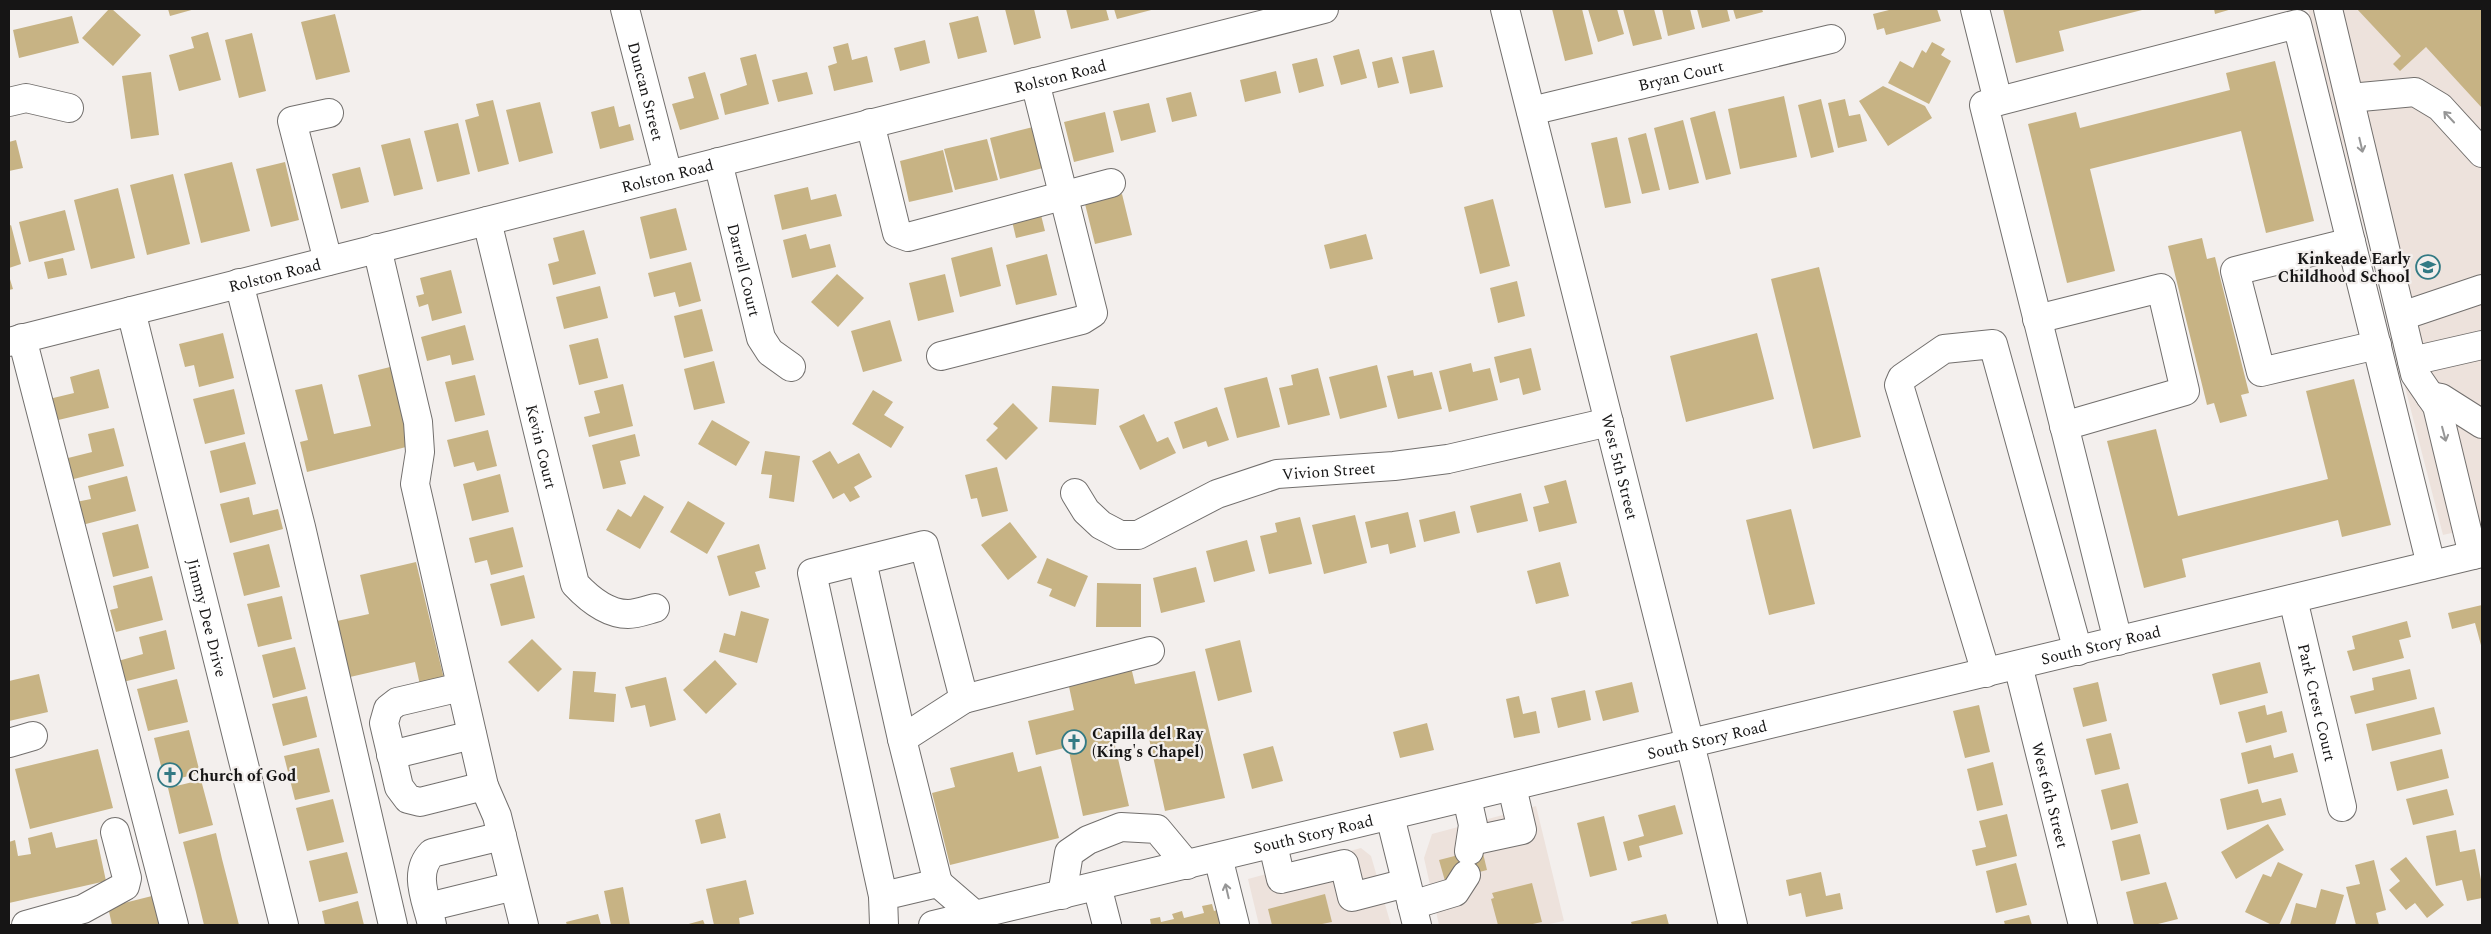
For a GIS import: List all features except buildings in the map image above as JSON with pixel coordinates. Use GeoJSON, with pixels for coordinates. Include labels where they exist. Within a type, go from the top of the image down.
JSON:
{"type":"FeatureCollection","features":[{"type":"Feature","properties":{"kind":"street","name":"Duncan Street"},"geometry":{"type":"LineString","coordinates":[[625,9],[668,175]]}},
{"type":"Feature","properties":{"kind":"street","name":"Rolston Road"},"geometry":{"type":"LineString","coordinates":[[16,340],[1324,9]]}},
{"type":"Feature","properties":{"kind":"street","name":"West 5th Street"},"geometry":{"type":"LineString","coordinates":[[1505,9],[1690,745],[1733,925]]}},
{"type":"Feature","properties":{"kind":"street"},"geometry":{"type":"LineString","coordinates":[[1975,9],[1998,101]]}},
{"type":"Feature","properties":{"kind":"street"},"geometry":{"type":"LineString","coordinates":[[2328,9],[2415,374],[2437,406],[2478,554]]}},
{"type":"Feature","properties":{"kind":"street"},"geometry":{"type":"LineString","coordinates":[[2118,641],[1984,105],[2295,16],[2431,565]]}},
{"type":"Feature","properties":{"kind":"street","name":"Bryan Court"},"geometry":{"type":"LineString","coordinates":[[1530,111],[1831,39]]}},
{"type":"Feature","properties":{"kind":"street"},"geometry":{"type":"LineString","coordinates":[[941,356],[1082,320],[1093,313],[1035,82]]}},
{"type":"Feature","properties":{"kind":"street"},"geometry":{"type":"LineString","coordinates":[[2350,98],[2415,92],[2440,107],[2482,153]]}},
{"type":"Feature","properties":{"kind":"street"},"geometry":{"type":"LineString","coordinates":[[9,102],[26,98],[69,108]]}},
{"type":"Feature","properties":{"kind":"street"},"geometry":{"type":"LineString","coordinates":[[328,261],[292,121],[329,113]]}},
{"type":"Feature","properties":{"kind":"street"},"geometry":{"type":"LineString","coordinates":[[870,124],[897,233],[908,237],[1111,183]]}},
{"type":"Feature","properties":{"kind":"street","name":"Darrell Court"},"geometry":{"type":"LineString","coordinates":[[718,162],[761,338],[770,352],[791,367]]}},
{"type":"Feature","properties":{"kind":"street","name":"Kevin Court"},"geometry":{"type":"LineString","coordinates":[[487,221],[575,584],[589,599],[603,608],[628,614],[655,608]]}},
{"type":"Feature","properties":{"kind":"street"},"geometry":{"type":"LineString","coordinates":[[2351,242],[2235,271],[2261,372],[2376,345]]}},
{"type":"Feature","properties":{"kind":"street"},"geometry":{"type":"LineString","coordinates":[[377,248],[418,422],[420,452],[415,484],[484,786],[497,816],[524,925]]}},
{"type":"Feature","properties":{"kind":"street"},"geometry":{"type":"LineString","coordinates":[[239,283],[301,527],[393,925]]}},
{"type":"Feature","properties":{"kind":"street"},"geometry":{"type":"LineString","coordinates":[[2037,319],[2161,288],[2186,391],[2064,426]]}},
{"type":"Feature","properties":{"kind":"street"},"geometry":{"type":"LineString","coordinates":[[2402,316],[2482,289]]}},
{"type":"Feature","properties":{"kind":"street","name":"Jimmy Dee Drive"},"geometry":{"type":"LineString","coordinates":[[131,311],[284,925]]}},
{"type":"Feature","properties":{"kind":"street"},"geometry":{"type":"LineString","coordinates":[[16,340],[174,925]]}},
{"type":"Feature","properties":{"kind":"street"},"geometry":{"type":"LineString","coordinates":[[1986,673],[1899,385],[1902,378],[1944,349],[1993,344],[2078,651]]}},
{"type":"Feature","properties":{"kind":"street"},"geometry":{"type":"LineString","coordinates":[[2412,361],[2482,345]]}},
{"type":"Feature","properties":{"kind":"street"},"geometry":{"type":"LineString","coordinates":[[2430,396],[2441,398],[2482,424]]}},
{"type":"Feature","properties":{"kind":"street","name":"Vivion Street"},"geometry":{"type":"LineString","coordinates":[[1075,493],[1086,512],[1101,526],[1120,535],[1138,535],[1217,494],[1277,474],[1394,466],[1439,460],[1609,422]]}},
{"type":"Feature","properties":{"kind":"street"},"geometry":{"type":"LineString","coordinates":[[884,925],[883,896],[812,573],[924,545],[964,699]]}},
{"type":"Feature","properties":{"kind":"street","name":"South Story Road"},"geometry":{"type":"LineString","coordinates":[[934,925],[1690,745],[2478,554]]}},
{"type":"Feature","properties":{"kind":"street"},"geometry":{"type":"LineString","coordinates":[[862,561],[902,739],[938,883],[975,916]]}},
{"type":"Feature","properties":{"kind":"street","name":"Park Crest Court"},"geometry":{"type":"LineString","coordinates":[[2293,599],[2342,807]]}},
{"type":"Feature","properties":{"kind":"street"},"geometry":{"type":"LineString","coordinates":[[902,739],[964,699],[1150,651]]}},
{"type":"Feature","properties":{"kind":"street","name":"West 6th Street"},"geometry":{"type":"LineString","coordinates":[[2018,665],[2083,925]]}},
{"type":"Feature","properties":{"kind":"street"},"geometry":{"type":"LineString","coordinates":[[461,687],[397,702],[388,709],[384,723],[391,755],[399,787],[408,798],[420,802],[484,786]]}},
{"type":"Feature","properties":{"kind":"street"},"geometry":{"type":"LineString","coordinates":[[391,755],[472,734]]}},
{"type":"Feature","properties":{"kind":"street"},"geometry":{"type":"LineString","coordinates":[[1469,856],[1522,830],[1512,787]]}},
{"type":"Feature","properties":{"kind":"street"},"geometry":{"type":"LineString","coordinates":[[1336,829],[1352,897],[1412,904],[1454,892],[1469,856],[1473,825],[1467,798]]}},
{"type":"Feature","properties":{"kind":"street"},"geometry":{"type":"LineString","coordinates":[[1390,816],[1412,904]]}},
{"type":"Feature","properties":{"kind":"street"},"geometry":{"type":"LineString","coordinates":[[1062,895],[1069,853],[1088,840],[1122,827],[1157,829],[1187,865]]}},
{"type":"Feature","properties":{"kind":"street"},"geometry":{"type":"LineString","coordinates":[[26,925],[85,917],[125,886],[127,878],[115,832]]}},
{"type":"Feature","properties":{"kind":"street"},"geometry":{"type":"LineString","coordinates":[[502,836],[432,854],[424,862],[421,875],[430,916],[514,886]]}},
{"type":"Feature","properties":{"kind":"street"},"geometry":{"type":"LineString","coordinates":[[1272,844],[1281,879],[1344,864]]}},
{"type":"Feature","properties":{"kind":"street"},"geometry":{"type":"LineString","coordinates":[[1218,857],[1235,925]]}},
{"type":"Feature","properties":{"kind":"street"},"geometry":{"type":"LineString","coordinates":[[883,896],[938,883]]}},
{"type":"Feature","properties":{"kind":"street"},"geometry":{"type":"LineString","coordinates":[[1097,886],[1107,925]]}},
{"type":"Feature","properties":{"kind":"shaded area","name":"Kinkeade Early Childhood School"},"geometry":{"type":"Polygon","coordinates":[[[2308,9],[2482,9],[2482,526],[2443,535],[2308,9]]]}},
{"type":"Feature","properties":{"kind":"shaded area"},"geometry":{"type":"Polygon","coordinates":[[[1536,806],[1564,921],[1544,925],[1439,925],[1424,858],[1432,834],[1536,806]]]}},
{"type":"Feature","properties":{"kind":"shaded area"},"geometry":{"type":"Polygon","coordinates":[[[1361,848],[1371,856],[1391,925],[1259,925],[1248,879],[1361,848]]]}},
{"type":"Feature","properties":{"kind":"place","name":"Kinkeade Early Childhood School"},"geometry":{"type":"Point","coordinates":[2428,267]}},
{"type":"Feature","properties":{"kind":"place","name":"Capilla del Ray (King's Chapel)"},"geometry":{"type":"Point","coordinates":[1074,742]}},
{"type":"Feature","properties":{"kind":"place","name":"Church of God"},"geometry":{"type":"Point","coordinates":[170,775]}}]}
